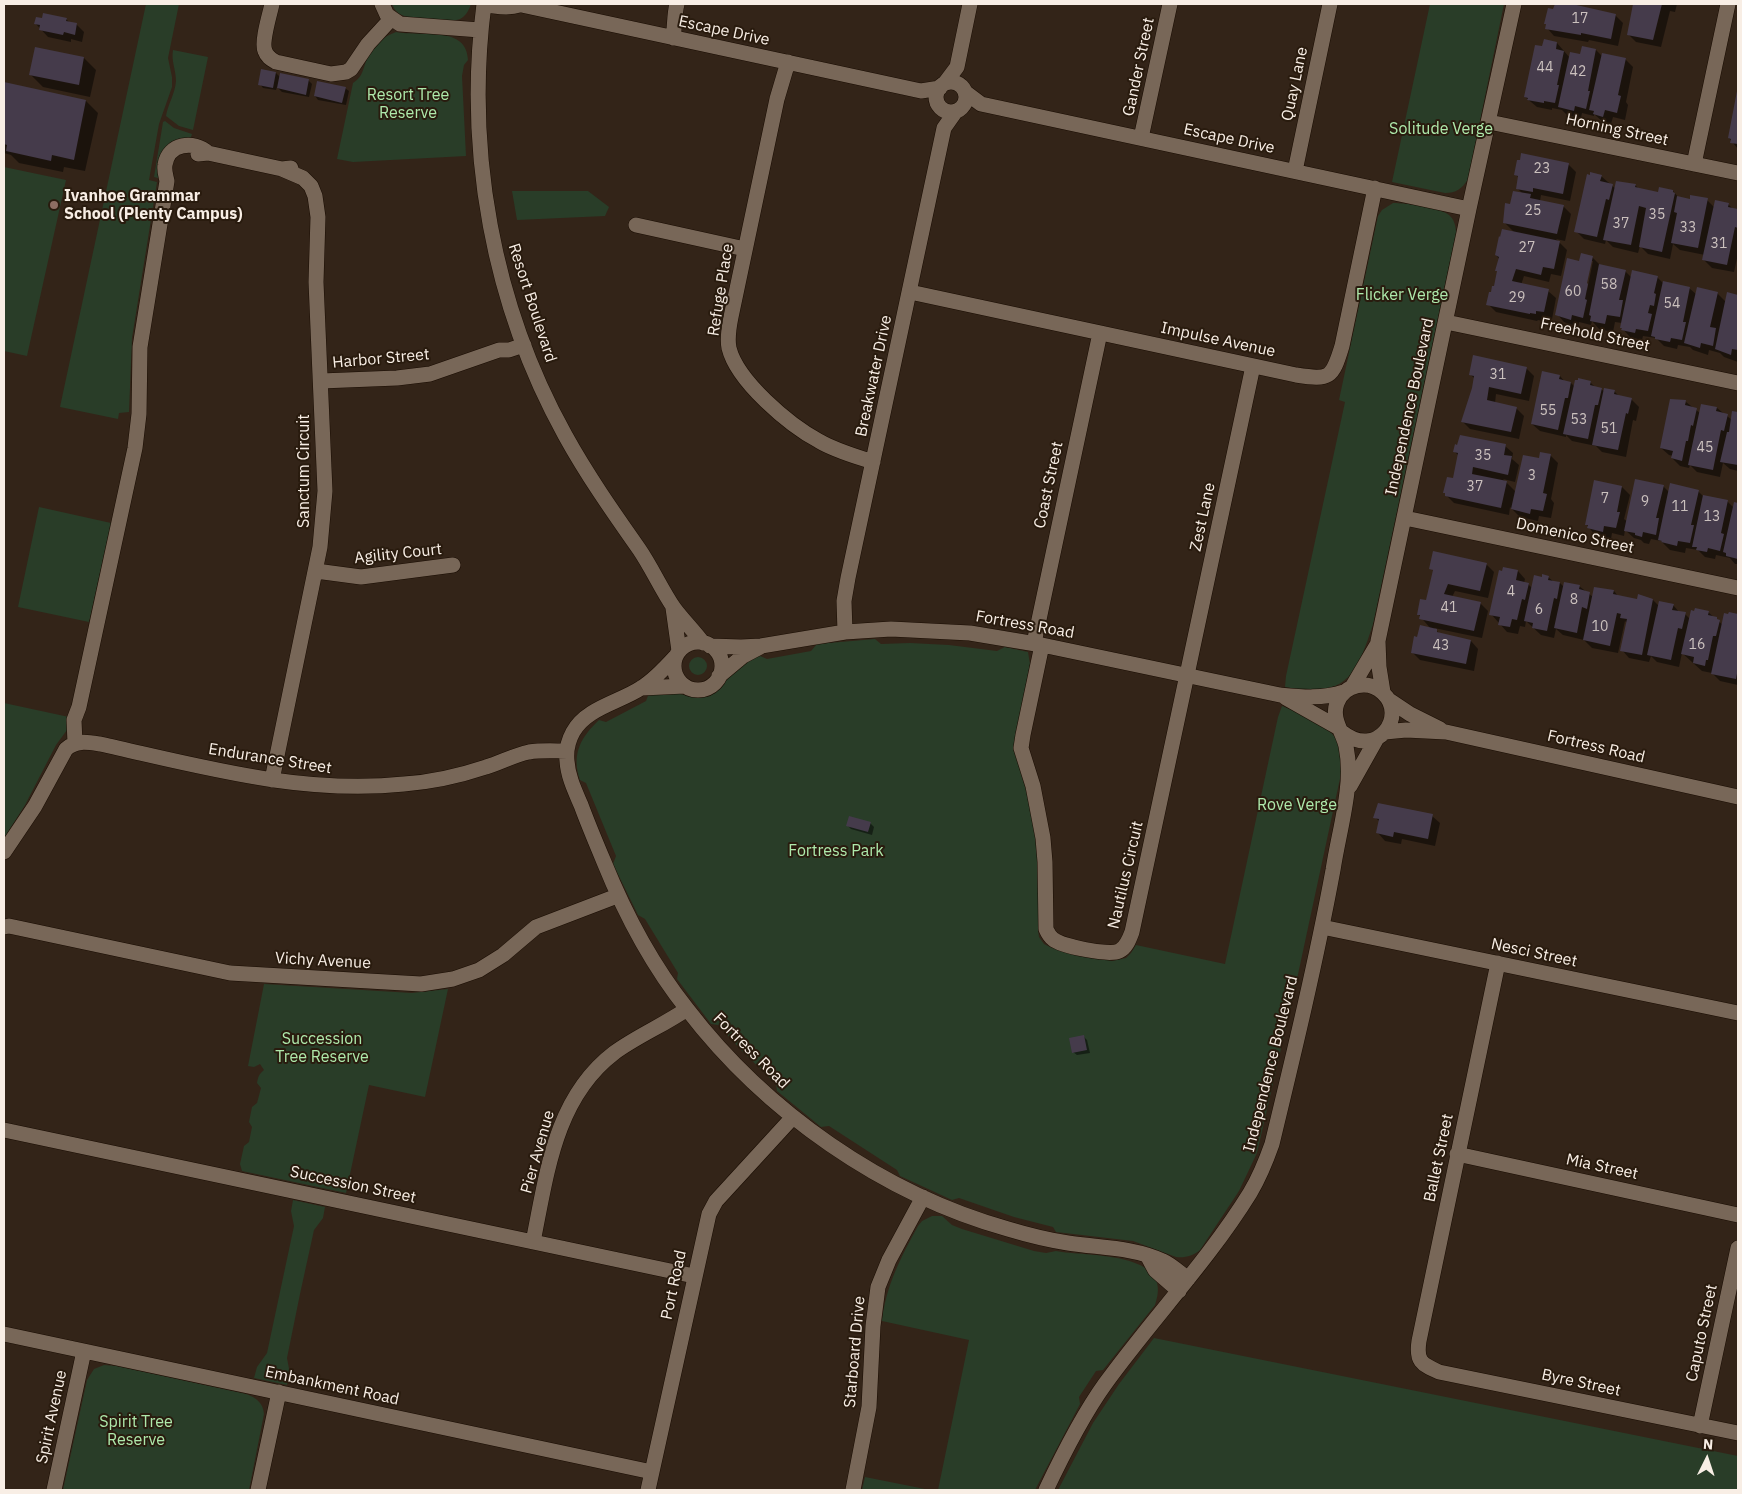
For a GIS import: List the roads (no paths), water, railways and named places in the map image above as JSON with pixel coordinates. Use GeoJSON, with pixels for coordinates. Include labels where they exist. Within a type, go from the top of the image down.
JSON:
{"type":"FeatureCollection","features":[{"type":"Feature","properties":{"kind":"street"},"geometry":{"type":"LineString","coordinates":[[272,4],[264,42],[265,53],[269,58],[276,62],[332,74],[346,72],[351,69],[368,44],[391,19]]}},
{"type":"Feature","properties":{"kind":"street"},"geometry":{"type":"LineString","coordinates":[[382,4],[384,11],[391,19],[400,24],[480,30]]}},
{"type":"Feature","properties":{"kind":"street","name":"Escape Drive"},"geometry":{"type":"LineString","coordinates":[[484,4],[505,8],[513,8],[518,4],[921,91],[938,105]]}},
{"type":"Feature","properties":{"kind":"street","name":"Resort Boulevard"},"geometry":{"type":"LineString","coordinates":[[484,4],[480,30],[477,108],[484,185],[496,249],[522,342],[551,408],[578,458],[649,565],[673,607],[706,644]]}},
{"type":"Feature","properties":{"kind":"street"},"geometry":{"type":"LineString","coordinates":[[957,67],[936,94],[938,105],[946,112],[958,110],[965,102],[957,67],[970,4]]}},
{"type":"Feature","properties":{"kind":"street","name":"Gander Street"},"geometry":{"type":"LineString","coordinates":[[1142,138],[1170,4]]}},
{"type":"Feature","properties":{"kind":"street","name":"Quay Lane"},"geometry":{"type":"LineString","coordinates":[[1295,171],[1330,4]]}},
{"type":"Feature","properties":{"kind":"street","name":"Independence Boulevard"},"geometry":{"type":"LineString","coordinates":[[1386,696],[1379,667],[1378,642],[1514,4]]}},
{"type":"Feature","properties":{"kind":"street"},"geometry":{"type":"LineString","coordinates":[[1694,164],[1728,4]]}},
{"type":"Feature","properties":{"kind":"street"},"geometry":{"type":"LineString","coordinates":[[670,37],[676,22],[675,10]]}},
{"type":"Feature","properties":{"kind":"street","name":"Refuge Place"},"geometry":{"type":"LineString","coordinates":[[785,62],[785,76],[781,81],[729,327],[730,348],[738,367],[761,395],[787,420],[803,432],[838,450],[873,462]]}},
{"type":"Feature","properties":{"kind":"street"},"geometry":{"type":"LineString","coordinates":[[942,85],[954,83],[963,90]]}},
{"type":"Feature","properties":{"kind":"street","name":"Escape Drive"},"geometry":{"type":"LineString","coordinates":[[921,91],[942,85]]}},
{"type":"Feature","properties":{"kind":"street","name":"Escape Drive"},"geometry":{"type":"LineString","coordinates":[[963,90],[981,104],[1469,209]]}},
{"type":"Feature","properties":{"kind":"street","name":"Escape Drive"},"geometry":{"type":"LineString","coordinates":[[958,110],[981,104]]}},
{"type":"Feature","properties":{"kind":"street","name":"Breakwater Drive"},"geometry":{"type":"LineString","coordinates":[[938,105],[944,128]]}},
{"type":"Feature","properties":{"kind":"street","name":"Breakwater Drive"},"geometry":{"type":"LineString","coordinates":[[845,632],[845,592],[944,128],[958,110]]}},
{"type":"Feature","properties":{"kind":"street","name":"Horning Street"},"geometry":{"type":"LineString","coordinates":[[1489,122],[1738,173]]}},
{"type":"Feature","properties":{"kind":"street","name":"Sanctum Circuit"},"geometry":{"type":"LineString","coordinates":[[80,742],[83,722],[79,707],[135,448],[140,348],[167,181],[166,159],[175,149],[181,146],[195,145],[203,148],[208,153],[282,169],[297,168],[304,170],[310,173],[322,190],[323,203],[318,217],[316,259],[324,508],[316,571],[272,780]]}},
{"type":"Feature","properties":{"kind":"street","name":"Impulse Avenue"},"geometry":{"type":"LineString","coordinates":[[910,292],[1253,366],[1314,378],[1325,377],[1333,370],[1342,346],[1375,188]]}},
{"type":"Feature","properties":{"kind":"street"},"geometry":{"type":"LineString","coordinates":[[636,225],[745,249]]}},
{"type":"Feature","properties":{"kind":"street","name":"Freehold Street"},"geometry":{"type":"LineString","coordinates":[[1446,322],[1738,384]]}},
{"type":"Feature","properties":{"kind":"street","name":"Coast Street"},"geometry":{"type":"LineString","coordinates":[[1038,644],[1100,333]]}},
{"type":"Feature","properties":{"kind":"street","name":"Harbor Street"},"geometry":{"type":"LineString","coordinates":[[320,381],[422,376],[499,350],[509,350],[522,342]]}},
{"type":"Feature","properties":{"kind":"street","name":"Zest Lane"},"geometry":{"type":"LineString","coordinates":[[1187,675],[1253,366]]}},
{"type":"Feature","properties":{"kind":"street","name":"Domenico Street"},"geometry":{"type":"LineString","coordinates":[[1405,518],[1738,588]]}},
{"type":"Feature","properties":{"kind":"street","name":"Agility Court"},"geometry":{"type":"LineString","coordinates":[[316,571],[361,577],[454,565]]}},
{"type":"Feature","properties":{"kind":"street","name":"Resort Boulevard"},"geometry":{"type":"LineString","coordinates":[[673,607],[677,654]]}},
{"type":"Feature","properties":{"kind":"street","name":"Fortress Road"},"geometry":{"type":"LineString","coordinates":[[706,644],[740,647],[761,646],[845,632],[891,629],[932,630],[970,633],[1038,644],[1280,695],[1329,697],[1348,690]]}},
{"type":"Feature","properties":{"kind":"street","name":"Independence Boulevard"},"geometry":{"type":"LineString","coordinates":[[1348,690],[1378,642]]}},
{"type":"Feature","properties":{"kind":"street"},"geometry":{"type":"LineString","coordinates":[[690,643],[706,644],[719,656],[721,669],[719,676],[710,686],[704,689],[698,690],[685,686],[676,676],[674,670],[677,654],[690,643]]}},
{"type":"Feature","properties":{"kind":"street","name":"Nautilus Circuit"},"geometry":{"type":"LineString","coordinates":[[1038,644],[1022,748],[1033,786],[1043,838],[1046,929],[1056,941],[1105,953],[1118,952],[1126,946],[1129,940],[1187,675]]}},
{"type":"Feature","properties":{"kind":"street","name":"Fortress Road"},"geometry":{"type":"LineString","coordinates":[[719,676],[744,656],[761,646]]}},
{"type":"Feature","properties":{"kind":"street","name":"Fortress Road"},"geometry":{"type":"LineString","coordinates":[[677,654],[655,678],[607,705],[580,723],[574,731],[567,751],[568,772],[572,786],[617,896],[649,952],[686,1009],[735,1064],[793,1117],[846,1155],[879,1174],[923,1197],[980,1220],[1015,1231],[1068,1243],[1127,1250],[1162,1260],[1188,1279]]}},
{"type":"Feature","properties":{"kind":"street"},"geometry":{"type":"LineString","coordinates":[[1368,685],[1386,696],[1392,708],[1392,716],[1390,725],[1381,735],[1368,742],[1358,741],[1350,738],[1341,730],[1336,721],[1336,705],[1348,690],[1368,685]]}},
{"type":"Feature","properties":{"kind":"street","name":"Fortress Road"},"geometry":{"type":"LineString","coordinates":[[640,688],[685,686]]}},
{"type":"Feature","properties":{"kind":"street","name":"Fortress Road"},"geometry":{"type":"LineString","coordinates":[[1280,695],[1301,705],[1341,730]]}},
{"type":"Feature","properties":{"kind":"street","name":"Fortress Road"},"geometry":{"type":"LineString","coordinates":[[1386,696],[1410,714],[1446,732]]}},
{"type":"Feature","properties":{"kind":"street","name":"Independence Boulevard"},"geometry":{"type":"LineString","coordinates":[[1046,1490],[1104,1385],[1188,1279],[1250,1192],[1269,1152],[1322,927],[1347,792],[1348,768],[1346,748],[1341,730]]}},
{"type":"Feature","properties":{"kind":"street","name":"Fortress Road"},"geometry":{"type":"LineString","coordinates":[[1381,735],[1406,730],[1446,732],[1738,797]]}},
{"type":"Feature","properties":{"kind":"street","name":"Independence Boulevard"},"geometry":{"type":"LineString","coordinates":[[1347,792],[1381,735]]}},
{"type":"Feature","properties":{"kind":"street"},"geometry":{"type":"LineString","coordinates":[[4,852],[32,812],[66,749],[80,742]]}},
{"type":"Feature","properties":{"kind":"street","name":"Endurance Street"},"geometry":{"type":"LineString","coordinates":[[80,742],[272,780],[334,787],[406,784],[474,771],[529,752],[567,751]]}},
{"type":"Feature","properties":{"kind":"street","name":"Vichy Avenue"},"geometry":{"type":"LineString","coordinates":[[6,925],[230,972],[421,984],[453,979],[479,970],[503,955],[536,927],[547,921],[617,896]]}},
{"type":"Feature","properties":{"kind":"street","name":"Nesci Street"},"geometry":{"type":"LineString","coordinates":[[1322,927],[1738,1013]]}},
{"type":"Feature","properties":{"kind":"street","name":"Ballet Street"},"geometry":{"type":"LineString","coordinates":[[1419,1360],[1417,1354],[1419,1341],[1498,963]]}},
{"type":"Feature","properties":{"kind":"street","name":"Pier Avenue"},"geometry":{"type":"LineString","coordinates":[[533,1242],[559,1130],[574,1097],[595,1070],[616,1052],[669,1022],[686,1009]]}},
{"type":"Feature","properties":{"kind":"street","name":"Port Road"},"geometry":{"type":"LineString","coordinates":[[648,1490],[694,1276],[712,1206],[793,1117]]}},
{"type":"Feature","properties":{"kind":"street","name":"Succession Street"},"geometry":{"type":"LineString","coordinates":[[4,1130],[694,1276]]}},
{"type":"Feature","properties":{"kind":"street","name":"Mia Street"},"geometry":{"type":"LineString","coordinates":[[1458,1154],[1738,1214]]}},
{"type":"Feature","properties":{"kind":"street","name":"Starboard Drive"},"geometry":{"type":"LineString","coordinates":[[853,1490],[869,1407],[873,1326],[878,1287],[889,1260],[923,1197]]}},
{"type":"Feature","properties":{"kind":"street","name":"Caputo Street"},"geometry":{"type":"LineString","coordinates":[[1700,1426],[1738,1248]]}},
{"type":"Feature","properties":{"kind":"street"},"geometry":{"type":"LineString","coordinates":[[1148,1257],[1155,1270],[1178,1291]]}},
{"type":"Feature","properties":{"kind":"street","name":"Embankment Road"},"geometry":{"type":"LineString","coordinates":[[4,1334],[652,1472]]}},
{"type":"Feature","properties":{"kind":"street","name":"Spirit Avenue"},"geometry":{"type":"LineString","coordinates":[[54,1490],[84,1351]]}},
{"type":"Feature","properties":{"kind":"street","name":"Byre Street"},"geometry":{"type":"LineString","coordinates":[[1419,1360],[1439,1372],[1738,1434]]}},
{"type":"Feature","properties":{"kind":"street"},"geometry":{"type":"LineString","coordinates":[[258,1490],[279,1392]]}},
{"type":"Feature","properties":{"kind":"place","name":"Ivanhoe Grammar School (Plenty Campus)"},"geometry":{"type":"Point","coordinates":[54,205]}},
{"type":"Feature","properties":{"kind":"park label","name":"Resort Tree Reserve"},"geometry":{"type":"Point","coordinates":[408,104]}},
{"type":"Feature","properties":{"kind":"park label","name":"Solitude Verge"},"geometry":{"type":"Point","coordinates":[1441,129]}},
{"type":"Feature","properties":{"kind":"park label","name":"Flicker Verge"},"geometry":{"type":"Point","coordinates":[1402,295]}},
{"type":"Feature","properties":{"kind":"park label","name":"Rove Verge"},"geometry":{"type":"Point","coordinates":[1297,805]}},
{"type":"Feature","properties":{"kind":"park label","name":"Fortress Park"},"geometry":{"type":"Point","coordinates":[836,851]}},
{"type":"Feature","properties":{"kind":"park label","name":"Succession Tree Reserve"},"geometry":{"type":"Point","coordinates":[322,1048]}},
{"type":"Feature","properties":{"kind":"park label","name":"Spirit Tree Reserve"},"geometry":{"type":"Point","coordinates":[136,1431]}}]}
